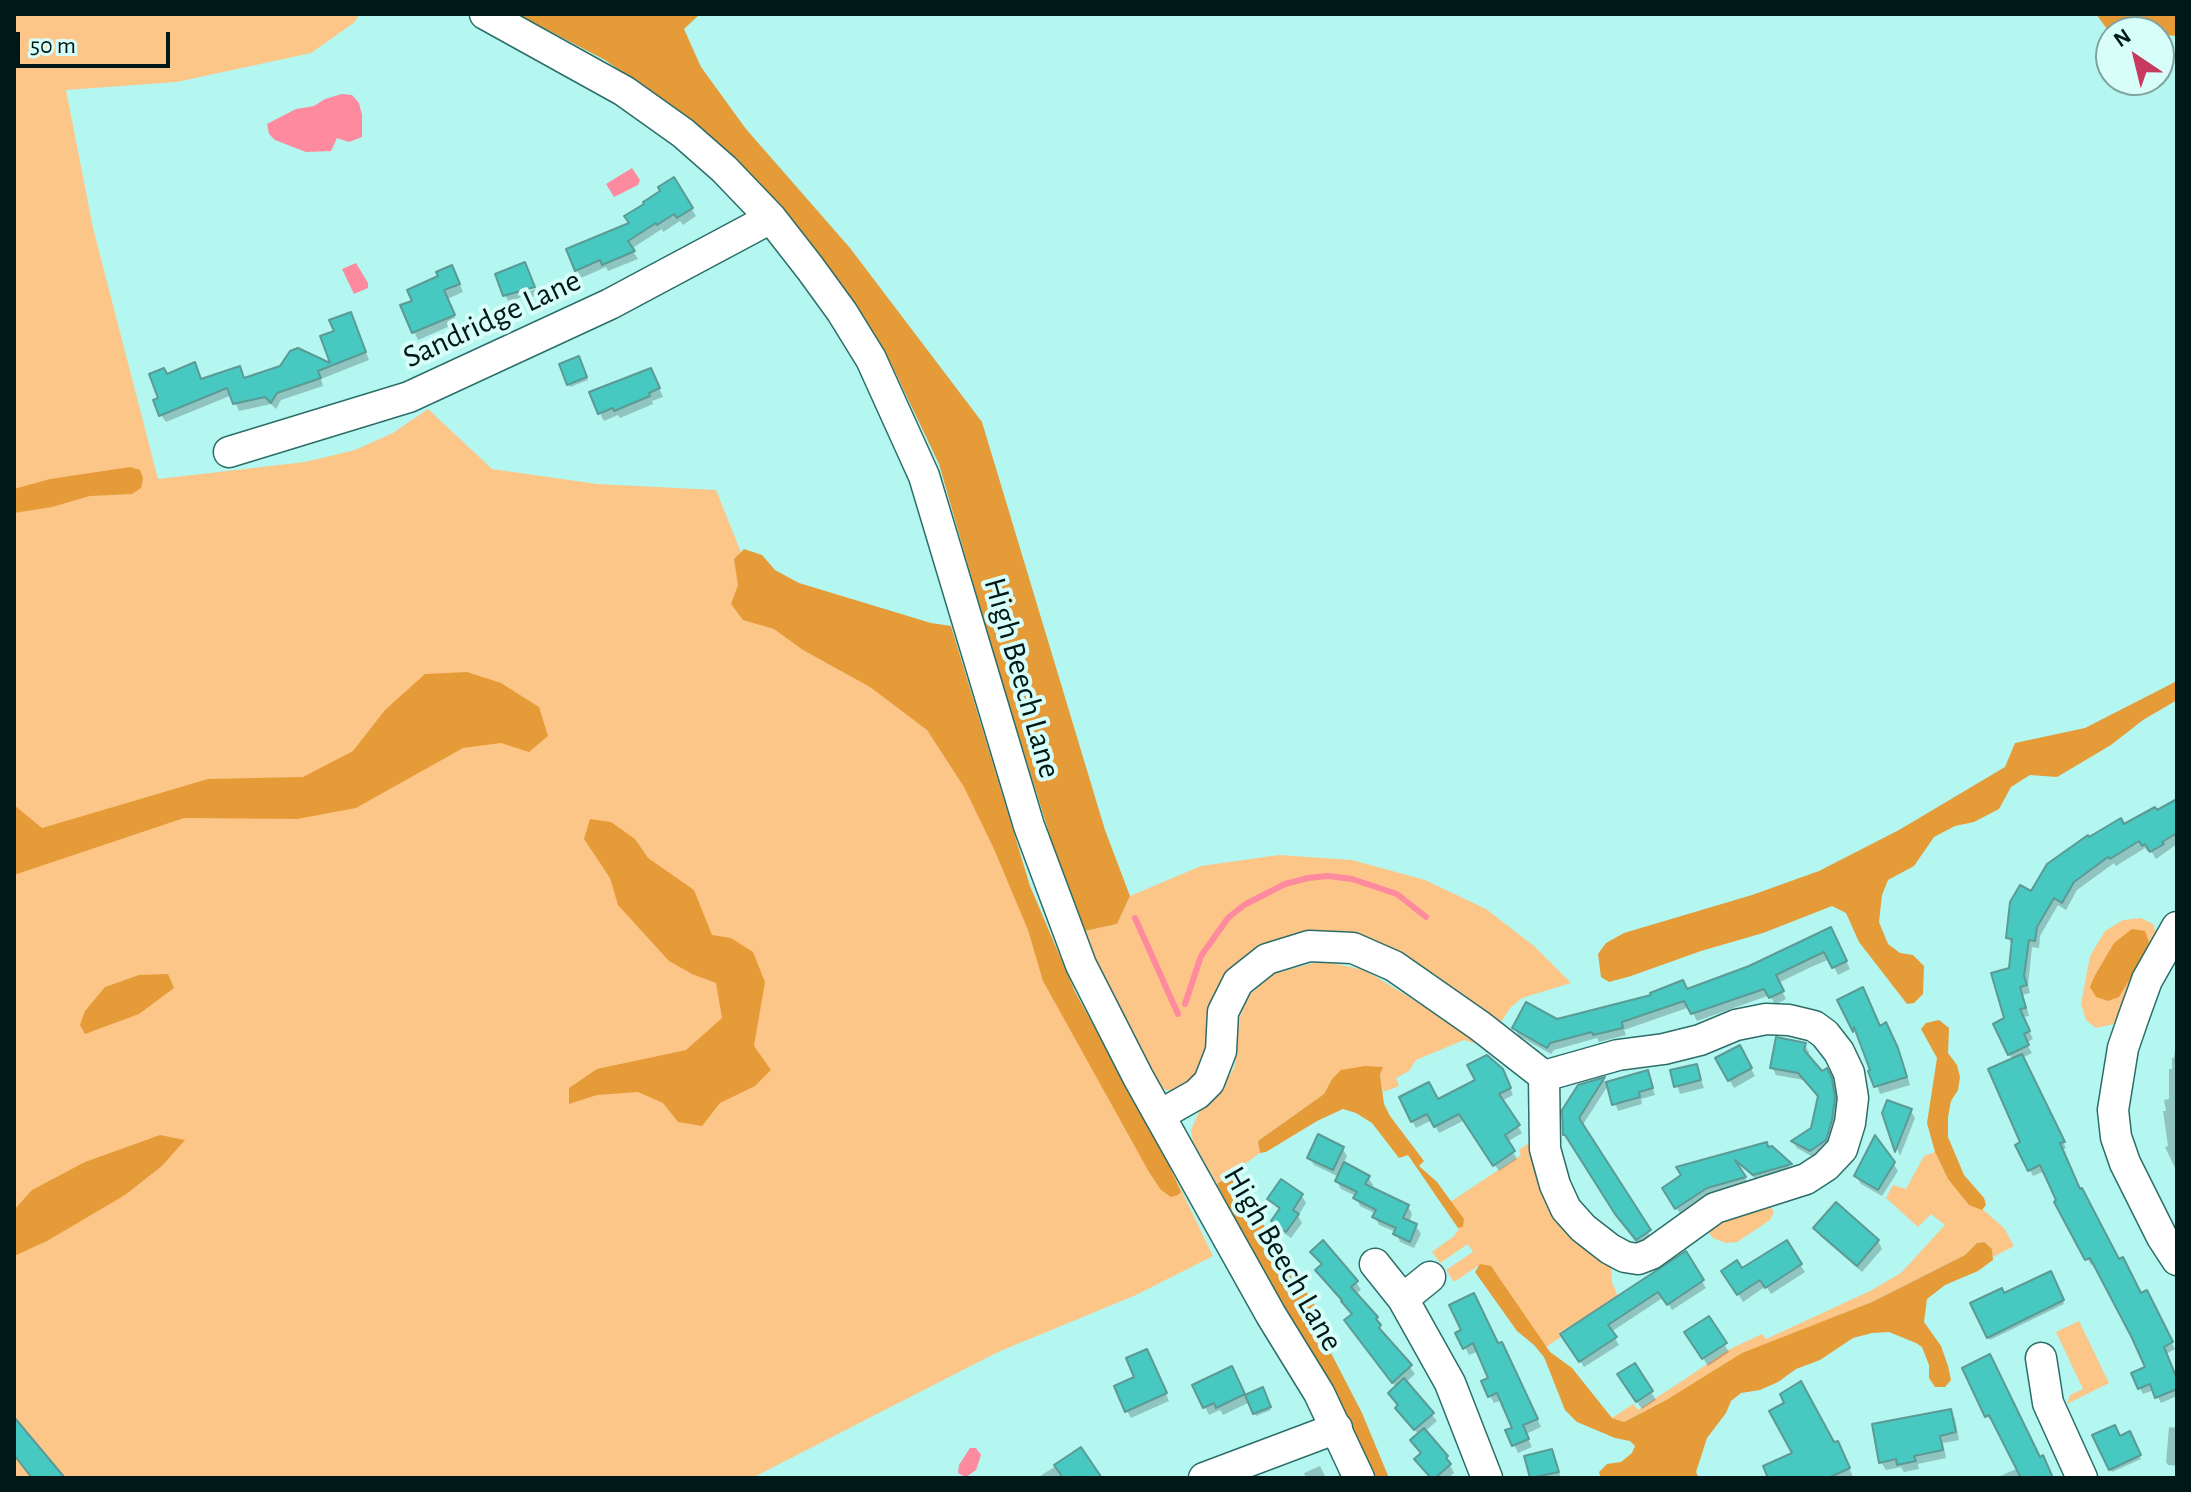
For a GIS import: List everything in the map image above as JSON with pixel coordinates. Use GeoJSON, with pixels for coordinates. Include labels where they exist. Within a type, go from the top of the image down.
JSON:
{"type":"FeatureCollection","features":[{"type":"Feature","properties":{"kind":"street","name":"High Beech Lane"},"geometry":{"type":"LineString","coordinates":[[485,14],[624,91],[683,133],[724,169],[771,218],[842,312],[871,359],[910,441],[938,516],[1029,826],[1063,922],[1097,999],[1337,1428],[1359,1478]]}},
{"type":"Feature","properties":{"kind":"street","name":"Sandridge Lane"},"geometry":{"type":"LineString","coordinates":[[229,452],[409,397],[574,322],[771,218]]}},
{"type":"Feature","properties":{"kind":"street"},"geometry":{"type":"LineString","coordinates":[[2177,927],[2147,980],[2134,1016],[2123,1048],[2113,1110],[2116,1137],[2125,1163],[2177,1260]]}},
{"type":"Feature","properties":{"kind":"street"},"geometry":{"type":"LineString","coordinates":[[1160,1115],[1197,1094],[1209,1082],[1221,1051],[1223,1012],[1238,982],[1267,959],[1309,946],[1353,948],[1385,961],[1480,1026],[1544,1076]]}},
{"type":"Feature","properties":{"kind":"street"},"geometry":{"type":"LineString","coordinates":[[1766,1019],[1789,1020],[1814,1026],[1825,1034],[1849,1073],[1853,1098],[1842,1149],[1826,1166],[1806,1179],[1715,1208],[1667,1245],[1638,1259],[1625,1257],[1610,1249],[1583,1228],[1566,1209],[1555,1185],[1545,1149],[1544,1076],[1618,1055],[1700,1040],[1736,1025],[1766,1019]]}},
{"type":"Feature","properties":{"kind":"street"},"geometry":{"type":"LineString","coordinates":[[1375,1264],[1403,1299],[1450,1383],[1487,1478]]}},
{"type":"Feature","properties":{"kind":"street"},"geometry":{"type":"LineString","coordinates":[[1403,1299],[1430,1277]]}},
{"type":"Feature","properties":{"kind":"street"},"geometry":{"type":"LineString","coordinates":[[2041,1358],[2048,1403],[2082,1478]]}},
{"type":"Feature","properties":{"kind":"street"},"geometry":{"type":"LineString","coordinates":[[1204,1478],[1337,1428]]}},
{"type":"Feature","properties":{"kind":"shaded area"},"geometry":{"type":"Polygon","coordinates":[[[14,14],[359,14],[355,22],[311,53],[177,82],[66,90],[93,228],[158,479],[305,462],[355,450],[393,433],[428,409],[492,469],[597,484],[716,490],[750,575],[963,666],[1030,886],[1075,992],[1161,1148],[1213,1256],[1136,1295],[998,1352],[752,1478],[14,1478],[14,14]]]}},
{"type":"Feature","properties":{"kind":"shaded area"},"geometry":{"type":"Polygon","coordinates":[[[517,14],[700,14],[684,29],[701,67],[746,129],[850,248],[982,422],[1105,830],[1130,896],[1117,924],[1080,932],[996,663],[939,464],[886,353],[856,309],[720,148],[664,101],[605,60],[517,14]]]}},
{"type":"Feature","properties":{"kind":"shaded area"},"geometry":{"type":"Polygon","coordinates":[[[2096,14],[2177,14],[2177,36],[2175,16],[2096,14]]]}},
{"type":"Feature","properties":{"kind":"shaded area"},"geometry":{"type":"Polygon","coordinates":[[[342,94],[352,95],[359,103],[362,137],[349,142],[337,138],[331,151],[306,152],[275,140],[269,134],[267,124],[296,109],[314,106],[342,94]]]}},
{"type":"Feature","properties":{"kind":"shaded area"},"geometry":{"type":"Polygon","coordinates":[[[632,168],[640,180],[638,185],[614,197],[606,184],[632,168]]]}},
{"type":"Feature","properties":{"kind":"shaded area"},"geometry":{"type":"Polygon","coordinates":[[[356,263],[368,288],[354,294],[342,269],[356,263]]]}},
{"type":"Feature","properties":{"kind":"shaded area"},"geometry":{"type":"Polygon","coordinates":[[[130,467],[140,470],[143,478],[141,488],[132,494],[90,496],[52,507],[14,513],[14,489],[50,479],[130,467]]]}},
{"type":"Feature","properties":{"kind":"shaded area"},"geometry":{"type":"Polygon","coordinates":[[[744,549],[762,555],[775,570],[799,583],[931,623],[951,626],[1030,886],[1075,992],[1161,1148],[1181,1192],[1178,1195],[1171,1197],[1161,1190],[1149,1172],[1043,981],[1028,930],[994,849],[964,787],[927,730],[870,687],[803,650],[774,629],[743,620],[731,604],[738,585],[734,559],[744,549]]]}},
{"type":"Feature","properties":{"kind":"shaded area"},"geometry":{"type":"Polygon","coordinates":[[[467,672],[501,683],[539,707],[548,736],[529,752],[501,743],[463,748],[356,808],[297,819],[184,818],[14,875],[14,805],[42,828],[208,779],[303,777],[353,751],[385,710],[425,674],[467,672]]]}},
{"type":"Feature","properties":{"kind":"shaded area"},"geometry":{"type":"Polygon","coordinates":[[[2177,681],[2177,700],[2057,777],[2030,775],[2011,787],[1999,809],[1934,837],[1914,866],[1888,880],[1882,895],[1879,922],[1888,944],[1900,953],[1913,955],[1924,966],[1923,994],[1914,1003],[1907,1004],[1859,942],[1846,913],[1832,906],[1763,933],[1631,976],[1609,982],[1601,977],[1598,954],[1606,943],[1624,933],[1752,895],[1819,871],[1899,830],[2005,767],[2015,743],[2085,728],[2177,681]]]}},
{"type":"Feature","properties":{"kind":"shaded area"},"geometry":{"type":"Polygon","coordinates":[[[590,819],[611,822],[635,839],[648,858],[694,890],[712,935],[731,938],[753,952],[765,982],[754,1046],[771,1070],[755,1086],[720,1103],[702,1126],[678,1122],[663,1103],[638,1092],[597,1095],[569,1104],[569,1088],[597,1069],[686,1050],[722,1018],[716,983],[669,961],[618,905],[610,878],[584,839],[590,819]]]}},
{"type":"Feature","properties":{"kind":"shaded area"},"geometry":{"type":"Polygon","coordinates":[[[1279,855],[1352,860],[1425,880],[1486,909],[1534,946],[1571,983],[1522,998],[1510,1008],[1498,1027],[1391,954],[1277,944],[1211,1042],[1198,1080],[1176,1091],[1166,1090],[1156,1084],[1080,932],[1117,924],[1130,896],[1201,866],[1279,855]]]}},
{"type":"Feature","properties":{"kind":"shaded area"},"geometry":{"type":"Polygon","coordinates":[[[2141,918],[2153,924],[2156,933],[2154,947],[2114,1024],[2096,1028],[2086,1020],[2081,1004],[2090,956],[2105,931],[2123,920],[2141,918]]]}},
{"type":"Feature","properties":{"kind":"shaded area"},"geometry":{"type":"Polygon","coordinates":[[[2132,929],[2145,931],[2149,942],[2142,959],[2119,997],[2108,1001],[2096,997],[2090,987],[2094,977],[2114,943],[2132,929]]]}},
{"type":"Feature","properties":{"kind":"shaded area"},"geometry":{"type":"Polygon","coordinates":[[[1313,963],[1331,963],[1365,970],[1477,1039],[1473,1043],[1464,1040],[1416,1060],[1409,1071],[1396,1078],[1399,1086],[1383,1092],[1382,1067],[1332,1079],[1324,1094],[1258,1141],[1260,1153],[1217,1184],[1193,1142],[1191,1130],[1200,1110],[1215,1099],[1234,1068],[1236,1031],[1246,998],[1273,974],[1313,963]]]}},
{"type":"Feature","properties":{"kind":"shaded area"},"geometry":{"type":"Polygon","coordinates":[[[168,974],[174,988],[139,1014],[85,1034],[80,1025],[85,1011],[105,987],[139,975],[168,974]]]}},
{"type":"Feature","properties":{"kind":"shaded area"},"geometry":{"type":"Polygon","coordinates":[[[1939,1020],[1949,1028],[1948,1053],[1957,1065],[1960,1077],[1958,1090],[1951,1101],[1948,1137],[1964,1175],[1984,1198],[1986,1205],[1982,1210],[1969,1205],[1948,1179],[1935,1152],[1927,1123],[1937,1058],[1921,1029],[1926,1023],[1939,1020]]]}},
{"type":"Feature","properties":{"kind":"shaded area"},"geometry":{"type":"Polygon","coordinates":[[[1383,1067],[1380,1075],[1384,1104],[1390,1116],[1424,1161],[1419,1166],[1437,1182],[1464,1219],[1463,1227],[1458,1228],[1408,1155],[1399,1158],[1372,1123],[1356,1113],[1343,1109],[1260,1153],[1258,1141],[1324,1094],[1341,1070],[1383,1067]]]}},
{"type":"Feature","properties":{"kind":"shaded area"},"geometry":{"type":"Polygon","coordinates":[[[160,1135],[185,1140],[162,1166],[125,1195],[47,1241],[14,1256],[14,1210],[32,1190],[85,1162],[160,1135]]]}},
{"type":"Feature","properties":{"kind":"shaded area"},"geometry":{"type":"Polygon","coordinates":[[[1532,1144],[1611,1263],[1612,1282],[1618,1297],[1559,1333],[1561,1337],[1540,1351],[1478,1266],[1454,1282],[1446,1270],[1473,1252],[1468,1244],[1440,1263],[1432,1252],[1459,1229],[1444,1206],[1521,1155],[1519,1150],[1532,1144]]]}},
{"type":"Feature","properties":{"kind":"shaded area"},"geometry":{"type":"Polygon","coordinates":[[[1935,1152],[1948,1179],[2004,1228],[2014,1246],[1993,1257],[1992,1249],[1986,1242],[1977,1243],[1965,1255],[1872,1302],[1786,1337],[1624,1422],[1612,1418],[1633,1404],[1638,1410],[1730,1349],[1762,1334],[1766,1339],[1870,1291],[1901,1273],[1945,1225],[1931,1214],[1918,1227],[1886,1198],[1893,1185],[1906,1189],[1924,1156],[1935,1152]]]}},
{"type":"Feature","properties":{"kind":"shaded area"},"geometry":{"type":"Polygon","coordinates":[[[1231,1174],[1321,1315],[1315,1322],[1362,1413],[1389,1478],[1371,1478],[1238,1226],[1217,1184],[1231,1174]]]}},
{"type":"Feature","properties":{"kind":"shaded area"},"geometry":{"type":"Polygon","coordinates":[[[1769,1204],[1774,1212],[1770,1220],[1737,1242],[1726,1243],[1713,1238],[1704,1227],[1769,1204]]]}},
{"type":"Feature","properties":{"kind":"shaded area"},"geometry":{"type":"Polygon","coordinates":[[[1985,1242],[1992,1249],[1993,1260],[1978,1271],[1945,1285],[1927,1299],[1924,1322],[1941,1346],[1948,1366],[1951,1380],[1945,1387],[1935,1387],[1929,1378],[1929,1365],[1922,1347],[1916,1343],[1889,1332],[1853,1338],[1778,1382],[1760,1390],[1741,1393],[1731,1401],[1707,1438],[1696,1472],[1699,1478],[1601,1478],[1599,1472],[1607,1464],[1621,1462],[1635,1446],[1630,1441],[1577,1422],[1565,1410],[1544,1357],[1517,1331],[1475,1272],[1480,1264],[1491,1266],[1550,1352],[1572,1368],[1612,1418],[1624,1422],[1742,1353],[1872,1302],[1965,1255],[1977,1243],[1985,1242]]]}},
{"type":"Feature","properties":{"kind":"shaded area"},"geometry":{"type":"Polygon","coordinates":[[[2079,1321],[2109,1383],[2067,1404],[2070,1395],[2083,1389],[2056,1332],[2079,1321]]]}},
{"type":"Feature","properties":{"kind":"shaded area"},"geometry":{"type":"Polygon","coordinates":[[[970,1448],[976,1448],[981,1455],[976,1470],[966,1477],[958,1473],[959,1465],[970,1448]]]}},
{"type":"Feature","properties":{"kind":"building"},"geometry":{"type":"Polygon","coordinates":[[[674,177],[693,208],[677,218],[674,214],[656,223],[628,241],[635,251],[602,265],[600,260],[575,271],[566,249],[629,223],[624,216],[644,204],[660,191],[658,187],[674,177]]]}},
{"type":"Feature","properties":{"kind":"building"},"geometry":{"type":"Polygon","coordinates":[[[525,262],[535,287],[503,296],[495,274],[525,262]]]}},
{"type":"Feature","properties":{"kind":"building"},"geometry":{"type":"Polygon","coordinates":[[[452,265],[460,284],[444,290],[455,315],[412,333],[400,305],[412,301],[407,290],[438,276],[436,272],[452,265]]]}},
{"type":"Feature","properties":{"kind":"building"},"geometry":{"type":"Polygon","coordinates":[[[351,312],[366,352],[318,371],[321,378],[277,393],[271,403],[265,397],[233,404],[227,388],[159,416],[153,400],[158,398],[149,374],[164,368],[167,374],[195,362],[201,379],[240,366],[244,378],[280,366],[290,351],[298,348],[330,363],[320,336],[334,331],[329,320],[351,312]]]}},
{"type":"Feature","properties":{"kind":"building"},"geometry":{"type":"Polygon","coordinates":[[[579,356],[587,377],[567,385],[559,364],[579,356]]]}},
{"type":"Feature","properties":{"kind":"building"},"geometry":{"type":"Polygon","coordinates":[[[651,368],[660,388],[649,393],[650,396],[598,414],[589,392],[651,368]]]}},
{"type":"Feature","properties":{"kind":"building"},"geometry":{"type":"Polygon","coordinates":[[[2177,799],[2177,833],[2162,842],[2164,844],[2150,852],[2139,841],[2110,859],[2108,857],[2074,882],[2062,903],[2054,898],[2037,927],[2035,941],[2029,940],[2024,976],[2027,985],[2020,987],[2026,1008],[2020,1009],[2030,1031],[2024,1034],[2029,1045],[2008,1055],[1993,1024],[2004,1018],[1991,973],[2009,968],[2012,939],[2006,938],[2010,902],[2020,885],[2031,891],[2047,864],[2088,835],[2121,818],[2124,824],[2177,799]]]}},
{"type":"Feature","properties":{"kind":"building"},"geometry":{"type":"Polygon","coordinates":[[[1831,927],[1847,961],[1832,968],[1824,952],[1807,960],[1776,975],[1784,991],[1769,998],[1764,989],[1691,1014],[1684,1001],[1622,1022],[1623,1028],[1550,1043],[1547,1048],[1512,1028],[1526,1002],[1557,1019],[1651,995],[1683,980],[1687,989],[1749,966],[1831,927]]]}},
{"type":"Feature","properties":{"kind":"building"},"geometry":{"type":"Polygon","coordinates":[[[1863,987],[1880,1026],[1886,1022],[1907,1077],[1874,1087],[1854,1027],[1853,1032],[1837,1000],[1863,987]]]}},
{"type":"Feature","properties":{"kind":"building"},"geometry":{"type":"Polygon","coordinates":[[[1776,1037],[1806,1043],[1804,1050],[1822,1071],[1827,1068],[1832,1078],[1835,1098],[1826,1140],[1810,1151],[1791,1141],[1811,1128],[1818,1096],[1798,1073],[1770,1068],[1776,1037]]]}},
{"type":"Feature","properties":{"kind":"building"},"geometry":{"type":"Polygon","coordinates":[[[1740,1045],[1752,1068],[1728,1081],[1715,1058],[1740,1045]]]}},
{"type":"Feature","properties":{"kind":"building"},"geometry":{"type":"Polygon","coordinates":[[[2022,1054],[2065,1142],[2060,1143],[2080,1189],[2119,1259],[2123,1257],[2141,1293],[2147,1290],[2173,1342],[2164,1347],[2177,1379],[2177,1389],[2155,1398],[2150,1384],[2138,1389],[2131,1373],[2145,1367],[2132,1338],[2090,1258],[2085,1260],[2054,1202],[2056,1200],[2040,1165],[2028,1171],[2015,1145],[2020,1142],[1988,1069],[2022,1054]]]}},
{"type":"Feature","properties":{"kind":"building"},"geometry":{"type":"Polygon","coordinates":[[[1487,1055],[1503,1069],[1511,1088],[1499,1094],[1520,1125],[1505,1135],[1515,1151],[1493,1166],[1459,1114],[1434,1127],[1427,1114],[1411,1122],[1399,1097],[1429,1082],[1438,1099],[1475,1080],[1467,1065],[1487,1055]]]}},
{"type":"Feature","properties":{"kind":"building"},"geometry":{"type":"Polygon","coordinates":[[[1697,1064],[1701,1080],[1674,1087],[1670,1070],[1697,1064]]]}},
{"type":"Feature","properties":{"kind":"building"},"geometry":{"type":"Polygon","coordinates":[[[1648,1070],[1653,1088],[1639,1092],[1640,1097],[1612,1105],[1606,1082],[1648,1070]]]}},
{"type":"Feature","properties":{"kind":"building"},"geometry":{"type":"Polygon","coordinates":[[[1605,1077],[1579,1118],[1651,1230],[1636,1240],[1615,1214],[1563,1135],[1562,1110],[1578,1085],[1605,1077]]]}},
{"type":"Feature","properties":{"kind":"building"},"geometry":{"type":"Polygon","coordinates":[[[1887,1100],[1912,1109],[1895,1152],[1882,1113],[1887,1100]]]}},
{"type":"Feature","properties":{"kind":"building"},"geometry":{"type":"Polygon","coordinates":[[[1318,1134],[1344,1147],[1333,1170],[1307,1158],[1318,1134]]]}},
{"type":"Feature","properties":{"kind":"building"},"geometry":{"type":"Polygon","coordinates":[[[1875,1135],[1895,1162],[1878,1190],[1854,1176],[1875,1135]]]}},
{"type":"Feature","properties":{"kind":"building"},"geometry":{"type":"Polygon","coordinates":[[[1767,1142],[1768,1147],[1772,1146],[1792,1164],[1753,1175],[1735,1160],[1746,1177],[1707,1188],[1675,1209],[1662,1188],[1681,1175],[1676,1167],[1767,1142]]]}},
{"type":"Feature","properties":{"kind":"building"},"geometry":{"type":"Polygon","coordinates":[[[1344,1162],[1370,1176],[1365,1184],[1409,1205],[1403,1218],[1417,1224],[1410,1242],[1393,1234],[1396,1228],[1372,1217],[1376,1210],[1353,1198],[1357,1192],[1335,1181],[1344,1162]]]}},
{"type":"Feature","properties":{"kind":"building"},"geometry":{"type":"Polygon","coordinates":[[[1281,1179],[1303,1194],[1293,1210],[1299,1214],[1286,1232],[1271,1221],[1280,1208],[1267,1199],[1281,1179]]]}},
{"type":"Feature","properties":{"kind":"building"},"geometry":{"type":"Polygon","coordinates":[[[1836,1202],[1879,1240],[1857,1266],[1813,1228],[1836,1202]]]}},
{"type":"Feature","properties":{"kind":"building"},"geometry":{"type":"Polygon","coordinates":[[[1323,1240],[1358,1281],[1351,1287],[1378,1317],[1379,1328],[1412,1365],[1392,1383],[1344,1320],[1352,1314],[1315,1270],[1322,1264],[1310,1252],[1323,1240]]]}},
{"type":"Feature","properties":{"kind":"building"},"geometry":{"type":"Polygon","coordinates":[[[1787,1240],[1802,1264],[1765,1288],[1760,1280],[1737,1295],[1721,1271],[1737,1260],[1742,1268],[1787,1240]]]}},
{"type":"Feature","properties":{"kind":"building"},"geometry":{"type":"Polygon","coordinates":[[[1686,1251],[1704,1280],[1667,1305],[1658,1292],[1608,1325],[1617,1337],[1579,1362],[1560,1334],[1686,1251]]]}},
{"type":"Feature","properties":{"kind":"building"},"geometry":{"type":"Polygon","coordinates":[[[2051,1271],[2064,1300],[1987,1338],[1970,1303],[2002,1288],[2004,1293],[2051,1271]]]}},
{"type":"Feature","properties":{"kind":"building"},"geometry":{"type":"Polygon","coordinates":[[[1474,1293],[1498,1343],[1502,1342],[1538,1419],[1523,1425],[1529,1439],[1512,1446],[1505,1430],[1512,1428],[1497,1393],[1488,1397],[1481,1381],[1488,1378],[1473,1343],[1463,1349],[1455,1333],[1461,1330],[1449,1305],[1474,1293]]]}},
{"type":"Feature","properties":{"kind":"building"},"geometry":{"type":"Polygon","coordinates":[[[1709,1316],[1727,1343],[1702,1359],[1684,1332],[1709,1316]]]}},
{"type":"Feature","properties":{"kind":"building"},"geometry":{"type":"Polygon","coordinates":[[[1147,1349],[1167,1393],[1125,1412],[1114,1386],[1134,1377],[1126,1358],[1147,1349]]]}},
{"type":"Feature","properties":{"kind":"building"},"geometry":{"type":"Polygon","coordinates":[[[1990,1354],[2053,1478],[2021,1478],[1989,1415],[1985,1417],[1962,1368],[1990,1354]]]}},
{"type":"Feature","properties":{"kind":"building"},"geometry":{"type":"Polygon","coordinates":[[[1635,1363],[1653,1391],[1636,1402],[1617,1374],[1635,1363]]]}},
{"type":"Feature","properties":{"kind":"building"},"geometry":{"type":"Polygon","coordinates":[[[1232,1366],[1245,1394],[1216,1408],[1214,1403],[1203,1408],[1192,1385],[1232,1366]]]}},
{"type":"Feature","properties":{"kind":"building"},"geometry":{"type":"Polygon","coordinates":[[[1404,1378],[1434,1413],[1414,1430],[1395,1408],[1398,1405],[1388,1393],[1404,1378]]]}},
{"type":"Feature","properties":{"kind":"building"},"geometry":{"type":"Polygon","coordinates":[[[1801,1381],[1834,1442],[1838,1441],[1850,1468],[1828,1478],[1768,1478],[1763,1466],[1792,1453],[1769,1411],[1784,1403],[1780,1394],[1801,1381]]]}},
{"type":"Feature","properties":{"kind":"building"},"geometry":{"type":"Polygon","coordinates":[[[1263,1387],[1271,1407],[1253,1414],[1245,1395],[1263,1387]]]}},
{"type":"Feature","properties":{"kind":"building"},"geometry":{"type":"Polygon","coordinates":[[[1951,1409],[1956,1432],[1940,1436],[1943,1450],[1914,1456],[1916,1461],[1897,1465],[1896,1459],[1879,1463],[1872,1424],[1951,1409]]]}},
{"type":"Feature","properties":{"kind":"building"},"geometry":{"type":"Polygon","coordinates":[[[14,1417],[65,1478],[32,1478],[14,1455],[14,1417]]]}},
{"type":"Feature","properties":{"kind":"building"},"geometry":{"type":"Polygon","coordinates":[[[2115,1425],[2120,1436],[2130,1431],[2141,1455],[2109,1470],[2092,1435],[2115,1425]]]}},
{"type":"Feature","properties":{"kind":"building"},"geometry":{"type":"Polygon","coordinates":[[[1424,1428],[1448,1456],[1446,1458],[1451,1464],[1435,1478],[1431,1478],[1414,1459],[1421,1453],[1410,1440],[1424,1428]]]}},
{"type":"Feature","properties":{"kind":"building"},"geometry":{"type":"Polygon","coordinates":[[[1081,1447],[1102,1478],[1063,1478],[1054,1465],[1081,1447]]]}},
{"type":"Feature","properties":{"kind":"building"},"geometry":{"type":"Polygon","coordinates":[[[1552,1449],[1559,1472],[1530,1478],[1524,1456],[1552,1449]]]}},
{"type":"Feature","properties":{"kind":"waterway"},"geometry":{"type":"LineString","coordinates":[[1185,1004],[1201,956],[1228,918],[1244,905],[1285,884],[1328,876],[1352,879],[1397,894],[1426,917]]}},
{"type":"Feature","properties":{"kind":"waterway"},"geometry":{"type":"LineString","coordinates":[[1135,918],[1178,1014]]}}]}
